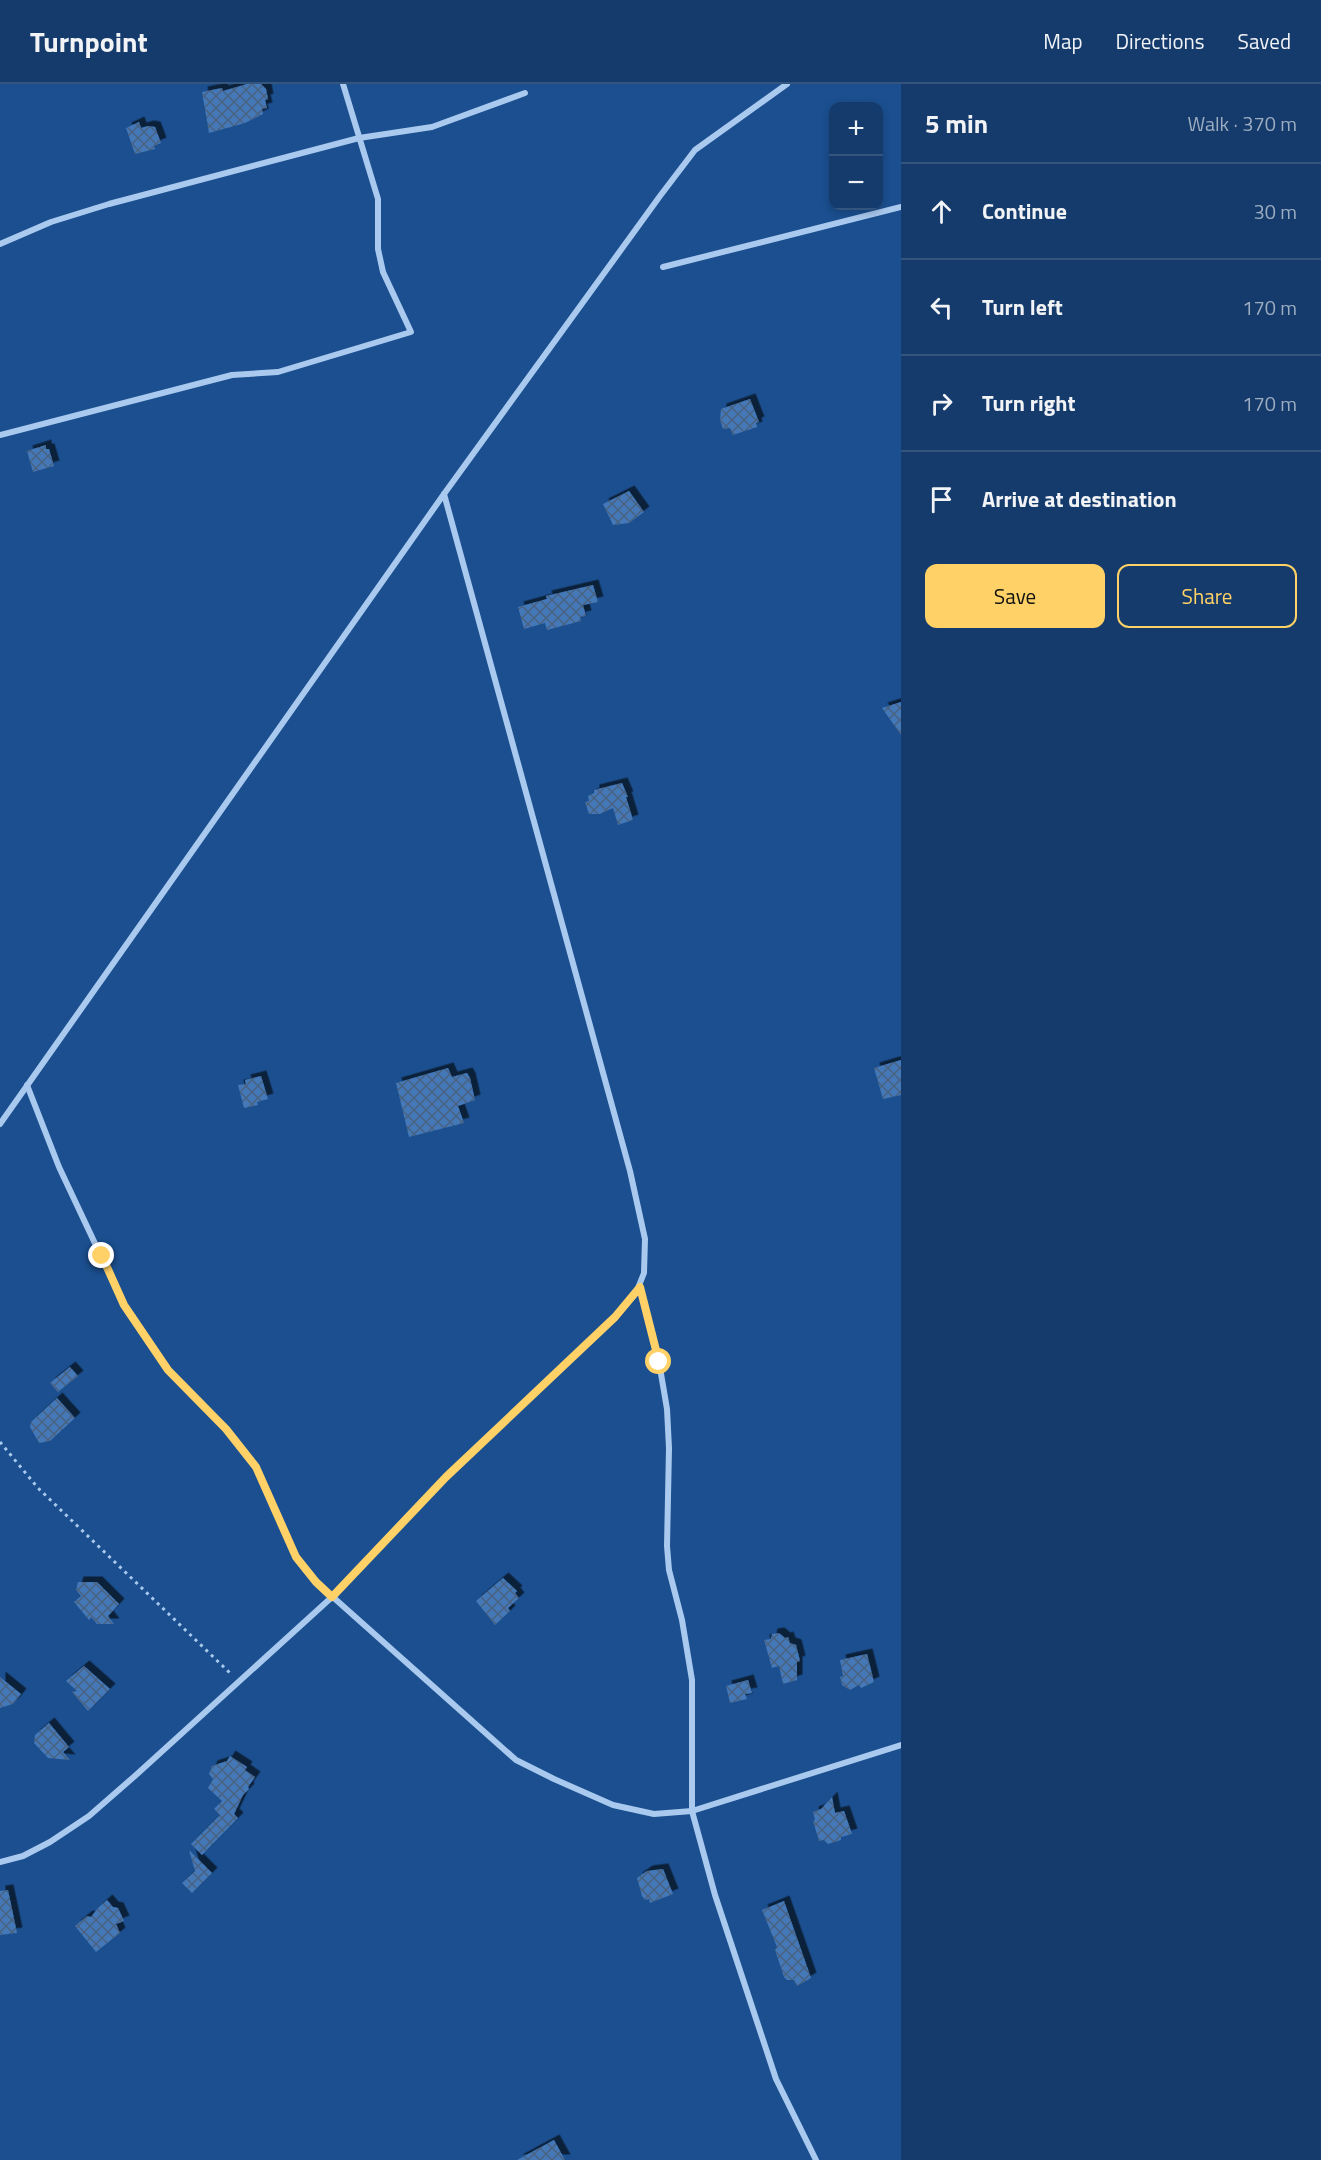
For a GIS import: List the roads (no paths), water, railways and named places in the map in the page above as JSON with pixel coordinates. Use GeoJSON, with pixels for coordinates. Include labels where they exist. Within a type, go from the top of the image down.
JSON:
{"type":"FeatureCollection","features":[{"type":"Feature","properties":{"kind":"street"},"geometry":{"type":"LineString","coordinates":[[0,435],[232,375],[278,372],[411,332],[383,272],[378,249],[378,199],[343,84]]}},
{"type":"Feature","properties":{"kind":"street"},"geometry":{"type":"LineString","coordinates":[[0,1124],[444,494],[695,150],[787,84]]}},
{"type":"Feature","properties":{"kind":"street"},"geometry":{"type":"LineString","coordinates":[[0,244],[51,222],[109,204],[359,138],[432,127],[525,93]]}},
{"type":"Feature","properties":{"kind":"street"},"geometry":{"type":"LineString","coordinates":[[663,267],[901,207]]}},
{"type":"Feature","properties":{"kind":"street"},"geometry":{"type":"LineString","coordinates":[[0,1871],[3,1861],[23,1856],[50,1842],[89,1816],[240,1682],[332,1597],[446,1477],[615,1317],[640,1287],[644,1273],[645,1239],[630,1171],[444,494]]}},
{"type":"Feature","properties":{"kind":"street"},"geometry":{"type":"LineString","coordinates":[[27,1085],[59,1167],[124,1305],[168,1370],[226,1429],[256,1467],[296,1557],[316,1582],[332,1597],[516,1760],[613,1805],[654,1814],[692,1811],[901,1744]]}},
{"type":"Feature","properties":{"kind":"street"},"geometry":{"type":"LineString","coordinates":[[640,1287],[659,1362],[667,1409],[669,1448],[667,1546],[669,1570],[686,1639],[692,1680],[692,1811],[715,1895],[776,2079],[816,2160]]}}]}
